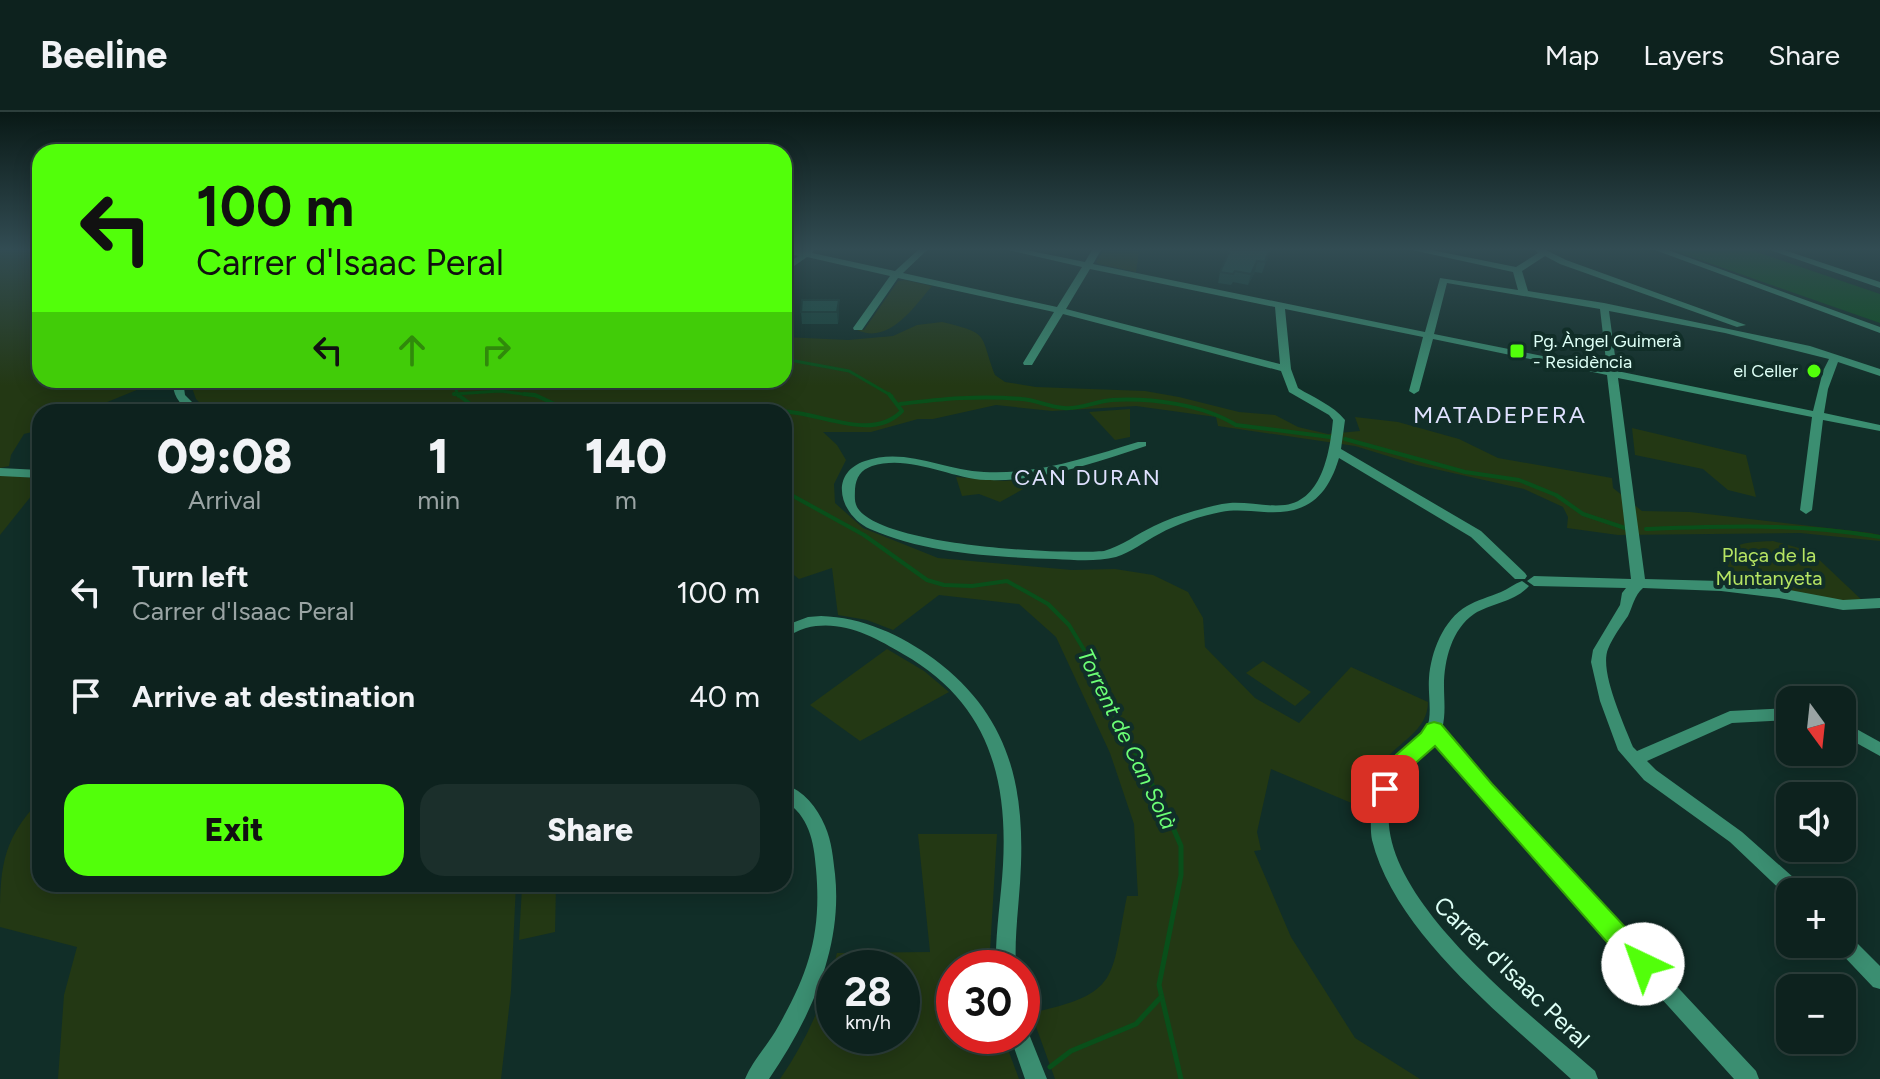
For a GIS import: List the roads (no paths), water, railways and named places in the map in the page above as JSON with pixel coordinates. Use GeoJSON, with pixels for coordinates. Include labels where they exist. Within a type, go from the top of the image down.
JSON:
{"type":"FeatureCollection","features":[{"type":"Feature","properties":{"kind":"street"},"geometry":{"type":"LineString","coordinates":[[858,328],[881,295]]}},
{"type":"Feature","properties":{"kind":"street"},"geometry":{"type":"LineString","coordinates":[[985,295],[1286,369]]}},
{"type":"Feature","properties":{"kind":"street"},"geometry":{"type":"LineString","coordinates":[[1028,363],[1069,295]]}},
{"type":"Feature","properties":{"kind":"street"},"geometry":{"type":"LineString","coordinates":[[1228,295],[1880,428]]}},
{"type":"Feature","properties":{"kind":"street"},"geometry":{"type":"LineString","coordinates":[[1414,391],[1439,295]]}},
{"type":"Feature","properties":{"kind":"street"},"geometry":{"type":"LineString","coordinates":[[1537,295],[1743,329]]}},
{"type":"Feature","properties":{"kind":"street"},"geometry":{"type":"LineString","coordinates":[[1655,295],[1743,329],[1880,373]]}},
{"type":"Feature","properties":{"kind":"street"},"geometry":{"type":"LineString","coordinates":[[1784,295],[1880,330]]}},
{"type":"Feature","properties":{"kind":"street"},"geometry":{"type":"LineString","coordinates":[[1142,444],[1060,469],[1014,476],[974,475],[900,459],[885,460],[867,464],[853,474],[849,488],[850,504],[870,523],[938,545],[1103,556],[1121,551],[1160,528],[1221,508],[1238,505],[1297,506],[1306,502],[1320,485],[1337,452],[1339,420],[1333,413],[1296,394],[1286,369],[1280,306]]}},
{"type":"Feature","properties":{"kind":"street"},"geometry":{"type":"LineString","coordinates":[[1604,306],[1639,584]]}},
{"type":"Feature","properties":{"kind":"street"},"geometry":{"type":"LineString","coordinates":[[1806,510],[1819,415],[1828,370],[1835,357]]}},
{"type":"Feature","properties":{"kind":"street"},"geometry":{"type":"LineString","coordinates":[[1337,452],[1476,534],[1525,581],[1751,589],[1843,605],[1880,603]]}},
{"type":"Feature","properties":{"kind":"street"},"geometry":{"type":"LineString","coordinates":[[0,472],[32,474]]}},
{"type":"Feature","properties":{"kind":"street"},"geometry":{"type":"LineString","coordinates":[[1525,581],[1510,596],[1472,609],[1449,633],[1437,677],[1438,712],[1434,730],[1485,791],[1748,1079]]}},
{"type":"Feature","properties":{"kind":"street"},"geometry":{"type":"LineString","coordinates":[[1639,584],[1629,593],[1627,605],[1600,650],[1598,662],[1620,734],[1635,759],[1650,775],[1758,855],[1782,878]]}},
{"type":"Feature","properties":{"kind":"street"},"geometry":{"type":"LineString","coordinates":[[792,629],[813,622],[831,621],[864,627],[897,642],[940,669],[974,704],[994,736],[1011,799],[1012,865],[1005,923],[1006,950]]}},
{"type":"Feature","properties":{"kind":"street"},"geometry":{"type":"LineString","coordinates":[[1635,759],[1730,717],[1776,715]]}},
{"type":"Feature","properties":{"kind":"street","name":"Carrer d'Isaac Peral"},"geometry":{"type":"LineString","coordinates":[[1434,730],[1392,775],[1379,806],[1382,838],[1392,872],[1412,908],[1430,930],[1587,1079]]}},
{"type":"Feature","properties":{"kind":"street"},"geometry":{"type":"LineString","coordinates":[[1856,735],[1880,750]]}},
{"type":"Feature","properties":{"kind":"street"},"geometry":{"type":"LineString","coordinates":[[756,1079],[790,1027],[817,957],[828,914],[824,850],[816,823],[792,796]]}},
{"type":"Feature","properties":{"kind":"street"},"geometry":{"type":"LineString","coordinates":[[1856,955],[1880,980]]}},
{"type":"Feature","properties":{"kind":"street"},"geometry":{"type":"LineString","coordinates":[[1027,1054],[1036,1079]]}},
{"type":"Feature","properties":{"kind":"waterway","name":"Torrent de Can Solà"},"geometry":{"type":"LineString","coordinates":[[792,360],[849,371],[889,394]]}},
{"type":"Feature","properties":{"kind":"waterway"},"geometry":{"type":"LineString","coordinates":[[456,388],[457,394]]}},
{"type":"Feature","properties":{"kind":"waterway"},"geometry":{"type":"LineString","coordinates":[[457,394],[500,391],[537,396]]}},
{"type":"Feature","properties":{"kind":"waterway"},"geometry":{"type":"LineString","coordinates":[[457,394],[454,394],[457,394]]}},
{"type":"Feature","properties":{"kind":"waterway"},"geometry":{"type":"LineString","coordinates":[[457,394],[470,404]]}},
{"type":"Feature","properties":{"kind":"waterway"},"geometry":{"type":"LineString","coordinates":[[524,394],[535,395],[555,404]]}},
{"type":"Feature","properties":{"kind":"waterway","name":"Torrent de Can Solà"},"geometry":{"type":"LineString","coordinates":[[792,413],[857,425],[874,425],[889,421],[902,411],[889,394]]}},
{"type":"Feature","properties":{"kind":"waterway"},"geometry":{"type":"LineString","coordinates":[[900,404],[991,397],[1070,408],[1112,400],[1143,400],[1192,407],[1236,425],[1330,437]]}},
{"type":"Feature","properties":{"kind":"waterway"},"geometry":{"type":"LineString","coordinates":[[1345,439],[1465,472],[1519,480],[1556,495],[1583,514],[1628,529]]}},
{"type":"Feature","properties":{"kind":"waterway","name":"Torrent de Can Solà"},"geometry":{"type":"LineString","coordinates":[[792,495],[864,535],[927,580],[944,585],[972,586],[1007,581],[1048,604],[1069,625],[1103,681],[1115,716],[1160,799]]}},
{"type":"Feature","properties":{"kind":"waterway"},"geometry":{"type":"LineString","coordinates":[[1646,529],[1792,528],[1880,537]]}},
{"type":"Feature","properties":{"kind":"waterway","name":"Torrent de Can Solà"},"geometry":{"type":"LineString","coordinates":[[1160,799],[1181,846],[1181,875],[1159,985],[1181,1079]]}},
{"type":"Feature","properties":{"kind":"waterway"},"geometry":{"type":"LineString","coordinates":[[1050,1067],[1071,1051],[1136,1024],[1161,997]]}},
{"type":"Feature","properties":{"kind":"place","name":"Pg. Àngel Guimerà - Residència"},"geometry":{"type":"Point","coordinates":[1517,351]}},
{"type":"Feature","properties":{"kind":"place","name":"el Celler"},"geometry":{"type":"Point","coordinates":[1814,371]}},
{"type":"Feature","properties":{"kind":"district","name":"MATADEPERA"},"geometry":{"type":"Point","coordinates":[1500,414]}},
{"type":"Feature","properties":{"kind":"district","name":"CAN DURAN"},"geometry":{"type":"Point","coordinates":[1088,477]}},
{"type":"Feature","properties":{"kind":"park label","name":"Plaça de la Muntanyeta"},"geometry":{"type":"Point","coordinates":[1769,566]}}]}
